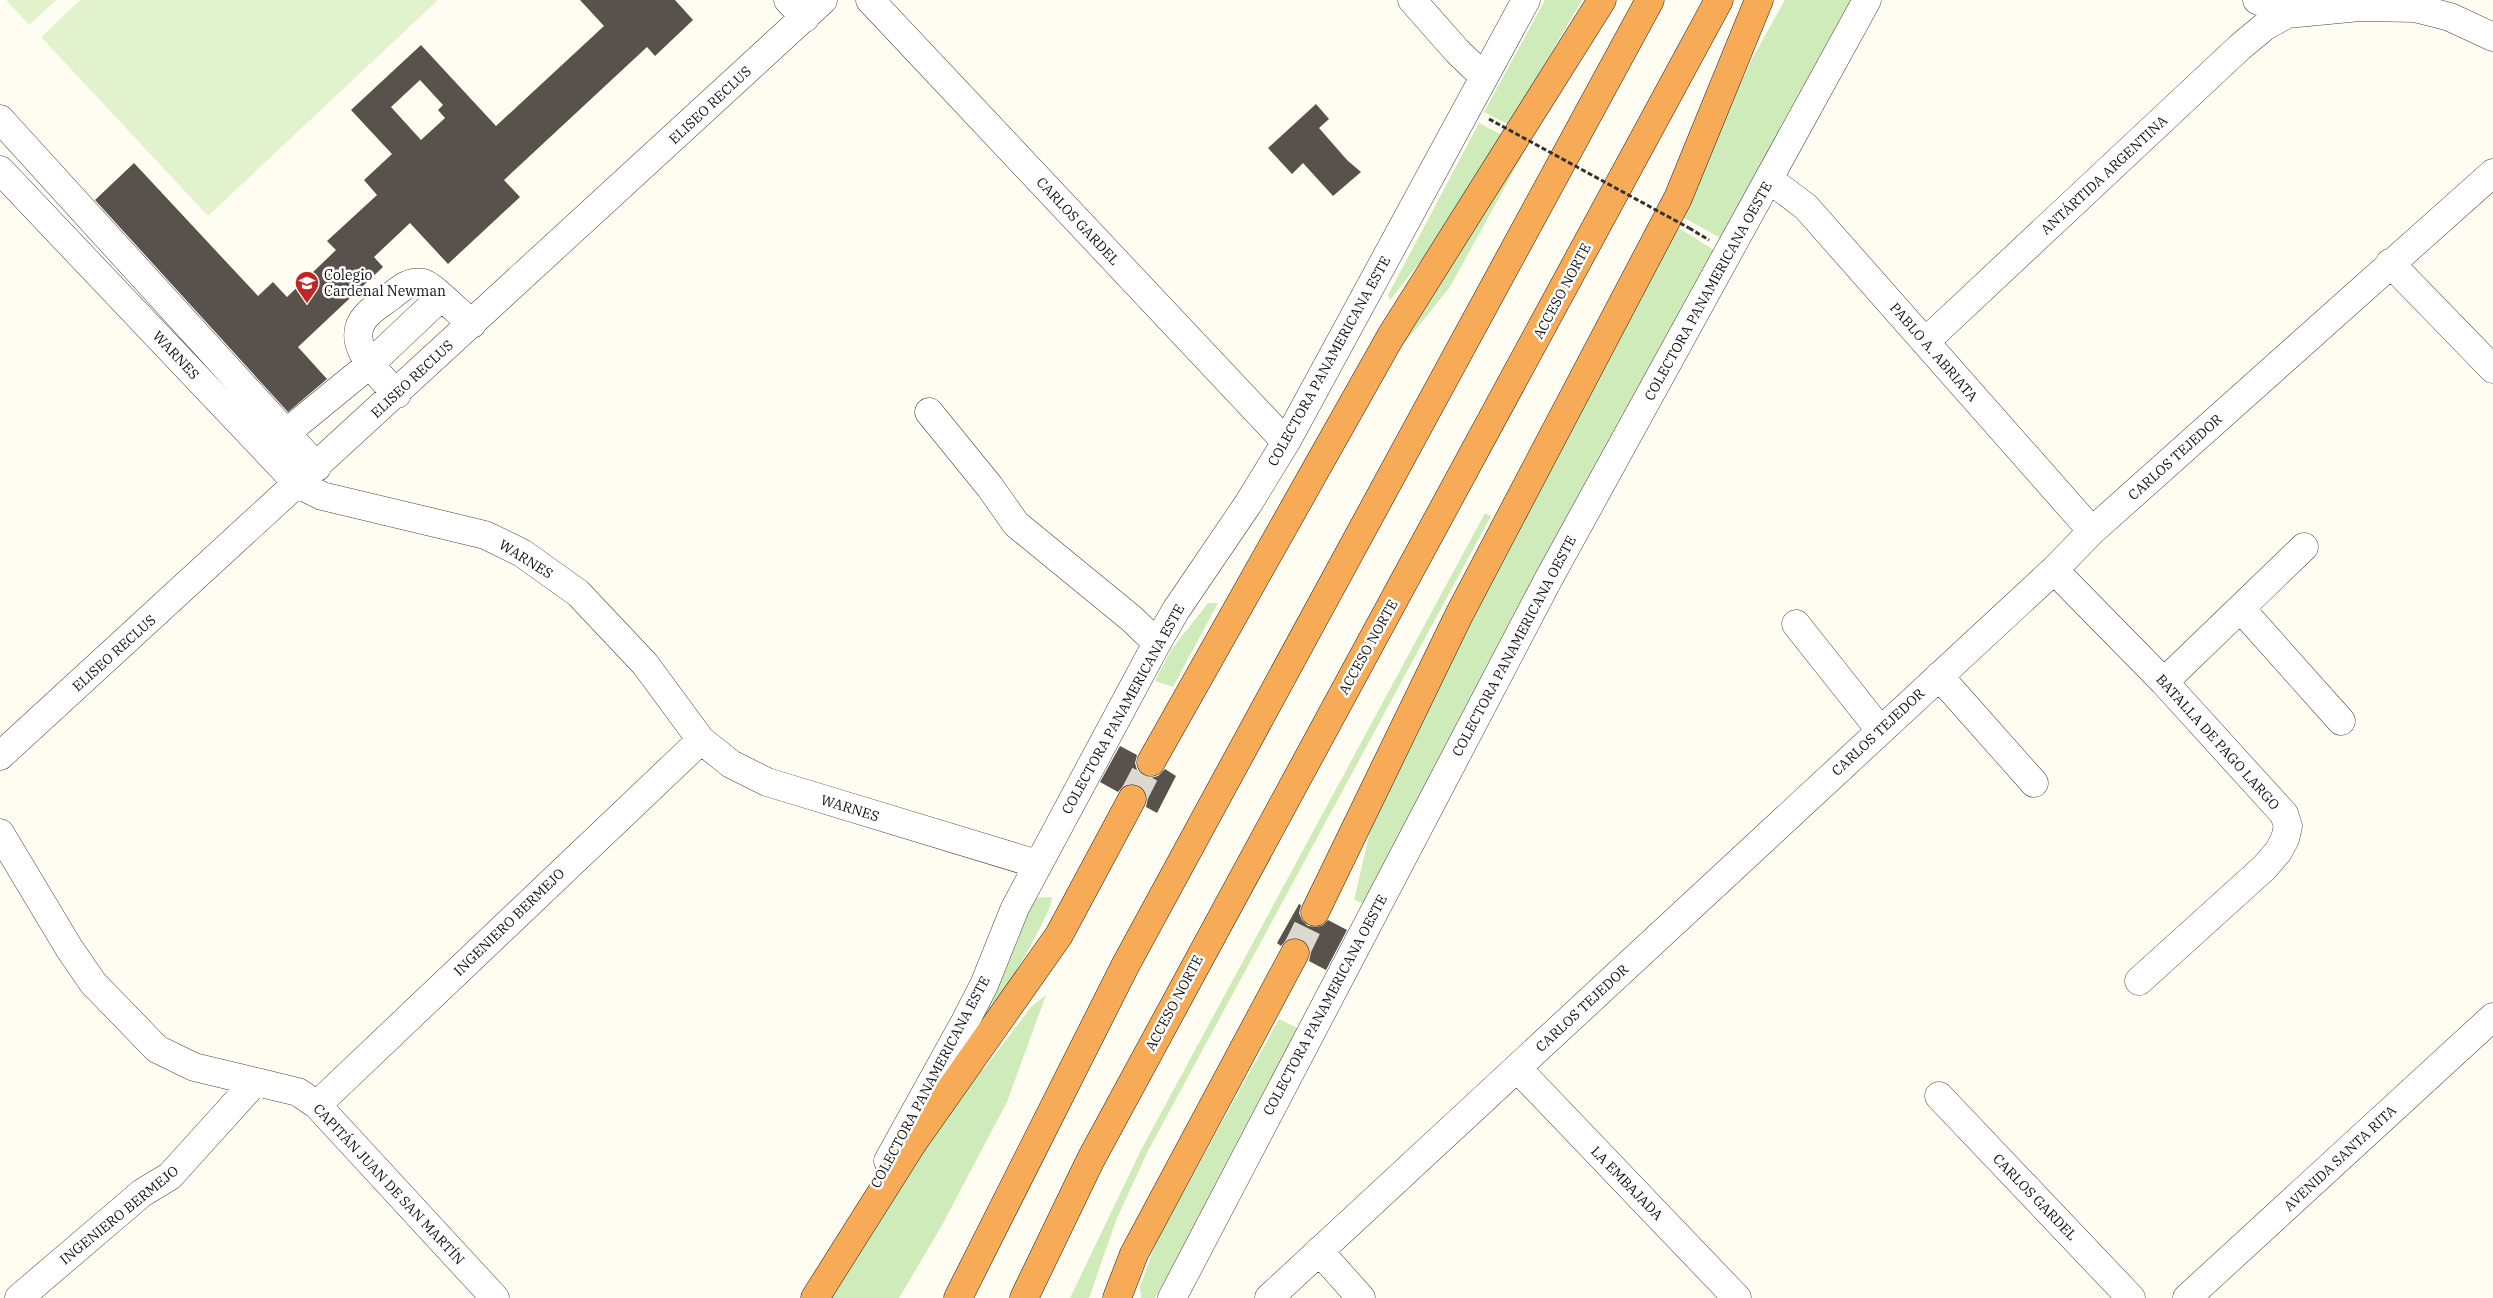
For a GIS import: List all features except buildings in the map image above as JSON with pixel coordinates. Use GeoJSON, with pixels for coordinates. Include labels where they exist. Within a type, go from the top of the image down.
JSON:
{"type":"FeatureCollection","features":[{"type":"Feature","properties":{"kind":"highway"},"geometry":{"type":"LineString","coordinates":[[1151,762],[1392,336],[1602,0]]}},
{"type":"Feature","properties":{"kind":"highway"},"geometry":{"type":"LineString","coordinates":[[958,1298],[1125,966],[1650,0]]}},
{"type":"Feature","properties":{"kind":"highway","name":"ACCESO NORTE"},"geometry":{"type":"LineString","coordinates":[[1024,1298],[1091,1159],[1719,0]]}},
{"type":"Feature","properties":{"kind":"highway"},"geometry":{"type":"LineString","coordinates":[[1315,912],[1459,614],[1678,198],[1759,0]]}},
{"type":"Feature","properties":{"kind":"highway"},"geometry":{"type":"LineString","coordinates":[[814,1298],[912,1144],[1059,935],[1132,800]]}},
{"type":"Feature","properties":{"kind":"highway"},"geometry":{"type":"LineString","coordinates":[[1117,1298],[1134,1254],[1295,953]]}},
{"type":"Feature","properties":{"kind":"highway"},"geometry":{"type":"LineString","coordinates":[[1132,1298],[1134,1254]]}},
{"type":"Feature","properties":{"kind":"street","name":"CARLOS GARDEL"},"geometry":{"type":"LineString","coordinates":[[870,0],[1286,442]]}},
{"type":"Feature","properties":{"kind":"street"},"geometry":{"type":"LineString","coordinates":[[1412,0],[1457,52],[1484,76]]}},
{"type":"Feature","properties":{"kind":"street","name":"COLECTORA PANAMERICANA ESTE"},"geometry":{"type":"LineString","coordinates":[[814,1298],[966,1020],[984,985],[1015,908],[1157,643],[1176,610],[1248,504],[1286,442],[1526,0]]}},
{"type":"Feature","properties":{"kind":"street","name":"COLECTORA PANAMERICANA OESTE"},"geometry":{"type":"LineString","coordinates":[[1172,1298],[1548,580],[1867,0]]}},
{"type":"Feature","properties":{"kind":"street"},"geometry":{"type":"LineString","coordinates":[[2257,0],[2288,14],[2360,7],[2415,8],[2450,17],[2493,37]]}},
{"type":"Feature","properties":{"kind":"street","name":"ELISEO RECLUS"},"geometry":{"type":"LineString","coordinates":[[0,756],[397,394],[805,6]]}},
{"type":"Feature","properties":{"kind":"street","name":"ANTÁRTIDA ARGENTINA"},"geometry":{"type":"LineString","coordinates":[[1925,342],[2240,47],[2264,27],[2288,14]]}},
{"type":"Feature","properties":{"kind":"street"},"geometry":{"type":"LineString","coordinates":[[0,119],[286,433],[308,476]]}},
{"type":"Feature","properties":{"kind":"street","name":"WARNES"},"geometry":{"type":"LineString","coordinates":[[0,170],[308,476],[322,496],[485,535],[522,553],[578,593],[645,664],[701,740],[731,764],[767,782],[1038,864]]}},
{"type":"Feature","properties":{"kind":"street","name":"CARLOS TEJEDOR"},"geometry":{"type":"LineString","coordinates":[[1269,1298],[2054,570],[2092,531],[2493,173]]}},
{"type":"Feature","properties":{"kind":"street","name":"PABLO A. ABRIATA"},"geometry":{"type":"LineString","coordinates":[[1769,180],[1806,207],[2092,531]]}},
{"type":"Feature","properties":{"kind":"street"},"geometry":{"type":"LineString","coordinates":[[2390,263],[2493,369]]}},
{"type":"Feature","properties":{"kind":"street"},"geometry":{"type":"LineString","coordinates":[[397,394],[369,364],[360,344],[359,333],[365,317],[413,282],[425,283],[472,324]]}},
{"type":"Feature","properties":{"kind":"street"},"geometry":{"type":"LineString","coordinates":[[286,433],[369,364],[441,297]]}},
{"type":"Feature","properties":{"kind":"street"},"geometry":{"type":"LineString","coordinates":[[929,412],[990,487],[1016,524],[1132,619],[1157,643]]}},
{"type":"Feature","properties":{"kind":"street"},"geometry":{"type":"LineString","coordinates":[[2164,682],[2304,547]]}},
{"type":"Feature","properties":{"kind":"street","name":"BATALLA DE PAGO LARGO"},"geometry":{"type":"LineString","coordinates":[[2054,570],[2164,682],[2284,814],[2288,826],[2285,839],[2264,868],[2139,981]]}},
{"type":"Feature","properties":{"kind":"street"},"geometry":{"type":"LineString","coordinates":[[2241,609],[2341,721]]}},
{"type":"Feature","properties":{"kind":"street"},"geometry":{"type":"LineString","coordinates":[[1796,624],[1880,730]]}},
{"type":"Feature","properties":{"kind":"street"},"geometry":{"type":"LineString","coordinates":[[1939,676],[2034,783]]}},
{"type":"Feature","properties":{"kind":"street","name":"INGENIERO BERMEJO"},"geometry":{"type":"LineString","coordinates":[[317,1105],[701,740]]}},
{"type":"Feature","properties":{"kind":"street","name":"CAPITÁN JUAN DE SAN MARTÍN"},"geometry":{"type":"LineString","coordinates":[[0,833],[69,948],[93,983],[157,1049],[194,1066],[298,1092],[317,1105],[496,1298]]}},
{"type":"Feature","properties":{"kind":"street","name":"AVENIDA SANTA RITA"},"geometry":{"type":"LineString","coordinates":[[2187,1298],[2493,1017]]}},
{"type":"Feature","properties":{"kind":"street","name":"LA EMBAJADA"},"geometry":{"type":"LineString","coordinates":[[1517,1068],[1737,1298]]}},
{"type":"Feature","properties":{"kind":"street","name":"INGENIERO BERMEJO"},"geometry":{"type":"LineString","coordinates":[[19,1298],[142,1193],[170,1176],[255,1082]]}},
{"type":"Feature","properties":{"kind":"street","name":"CARLOS GARDEL"},"geometry":{"type":"LineString","coordinates":[[1939,1096],[2130,1298]]}},
{"type":"Feature","properties":{"kind":"street"},"geometry":{"type":"LineString","coordinates":[[1319,1251],[1361,1298]]}},
{"type":"Feature","properties":{"kind":"path"},"geometry":{"type":"LineString","coordinates":[[1490,119],[1689,228]]}},
{"type":"Feature","properties":{"kind":"green space"},"geometry":{"type":"Polygon","coordinates":[[[6,0],[56,0],[29,25],[6,0]]]}},
{"type":"Feature","properties":{"kind":"green space"},"geometry":{"type":"Polygon","coordinates":[[[80,0],[438,0],[208,216],[41,37],[80,0]]]}},
{"type":"Feature","properties":{"kind":"green space"},"geometry":{"type":"Polygon","coordinates":[[[1545,0],[1582,0],[1509,125],[1484,112],[1545,0]]]}},
{"type":"Feature","properties":{"kind":"green space"},"geometry":{"type":"Polygon","coordinates":[[[1785,0],[1853,0],[1724,240],[1679,215],[1752,59],[1785,0]]]}},
{"type":"Feature","properties":{"kind":"green space"},"geometry":{"type":"Polygon","coordinates":[[[1568,72],[1450,287],[1391,360],[1568,72]]]}},
{"type":"Feature","properties":{"kind":"green space"},"geometry":{"type":"Polygon","coordinates":[[[1479,123],[1506,137],[1427,253],[1390,300],[1388,295],[1479,123]]]}},
{"type":"Feature","properties":{"kind":"green space"},"geometry":{"type":"Polygon","coordinates":[[[1671,223],[1717,252],[1367,905],[1354,900],[1371,827],[1419,720],[1671,223]]]}},
{"type":"Feature","properties":{"kind":"green space"},"geometry":{"type":"Polygon","coordinates":[[[1485,513],[1491,516],[1148,1151],[1117,1218],[1089,1298],[1070,1298],[1141,1150],[1485,513]]]}},
{"type":"Feature","properties":{"kind":"green space"},"geometry":{"type":"Polygon","coordinates":[[[1208,603],[1218,603],[1173,687],[1155,681],[1171,650],[1208,603]]]}},
{"type":"Feature","properties":{"kind":"green space"},"geometry":{"type":"Polygon","coordinates":[[[1052,897],[1043,922],[1008,986],[980,1034],[974,1031],[1029,898],[1052,897]]]}},
{"type":"Feature","properties":{"kind":"green space"},"geometry":{"type":"Polygon","coordinates":[[[1046,995],[1007,1102],[941,1227],[899,1298],[830,1298],[959,1092],[975,1071],[984,1069],[1031,1007],[1046,995]]]}},
{"type":"Feature","properties":{"kind":"green space"},"geometry":{"type":"Polygon","coordinates":[[[1279,1019],[1301,1030],[1155,1298],[1141,1298],[1140,1287],[1156,1242],[1279,1019]]]}},
{"type":"Feature","properties":{"kind":"tunnel"},"geometry":{"type":"LineString","coordinates":[[1132,799],[1151,762]]}},
{"type":"Feature","properties":{"kind":"tunnel"},"geometry":{"type":"LineString","coordinates":[[1295,953],[1315,912]]}},
{"type":"Feature","properties":{"kind":"place","name":"Colegio Cardenal Newman"},"geometry":{"type":"Point","coordinates":[307,304]}}]}
